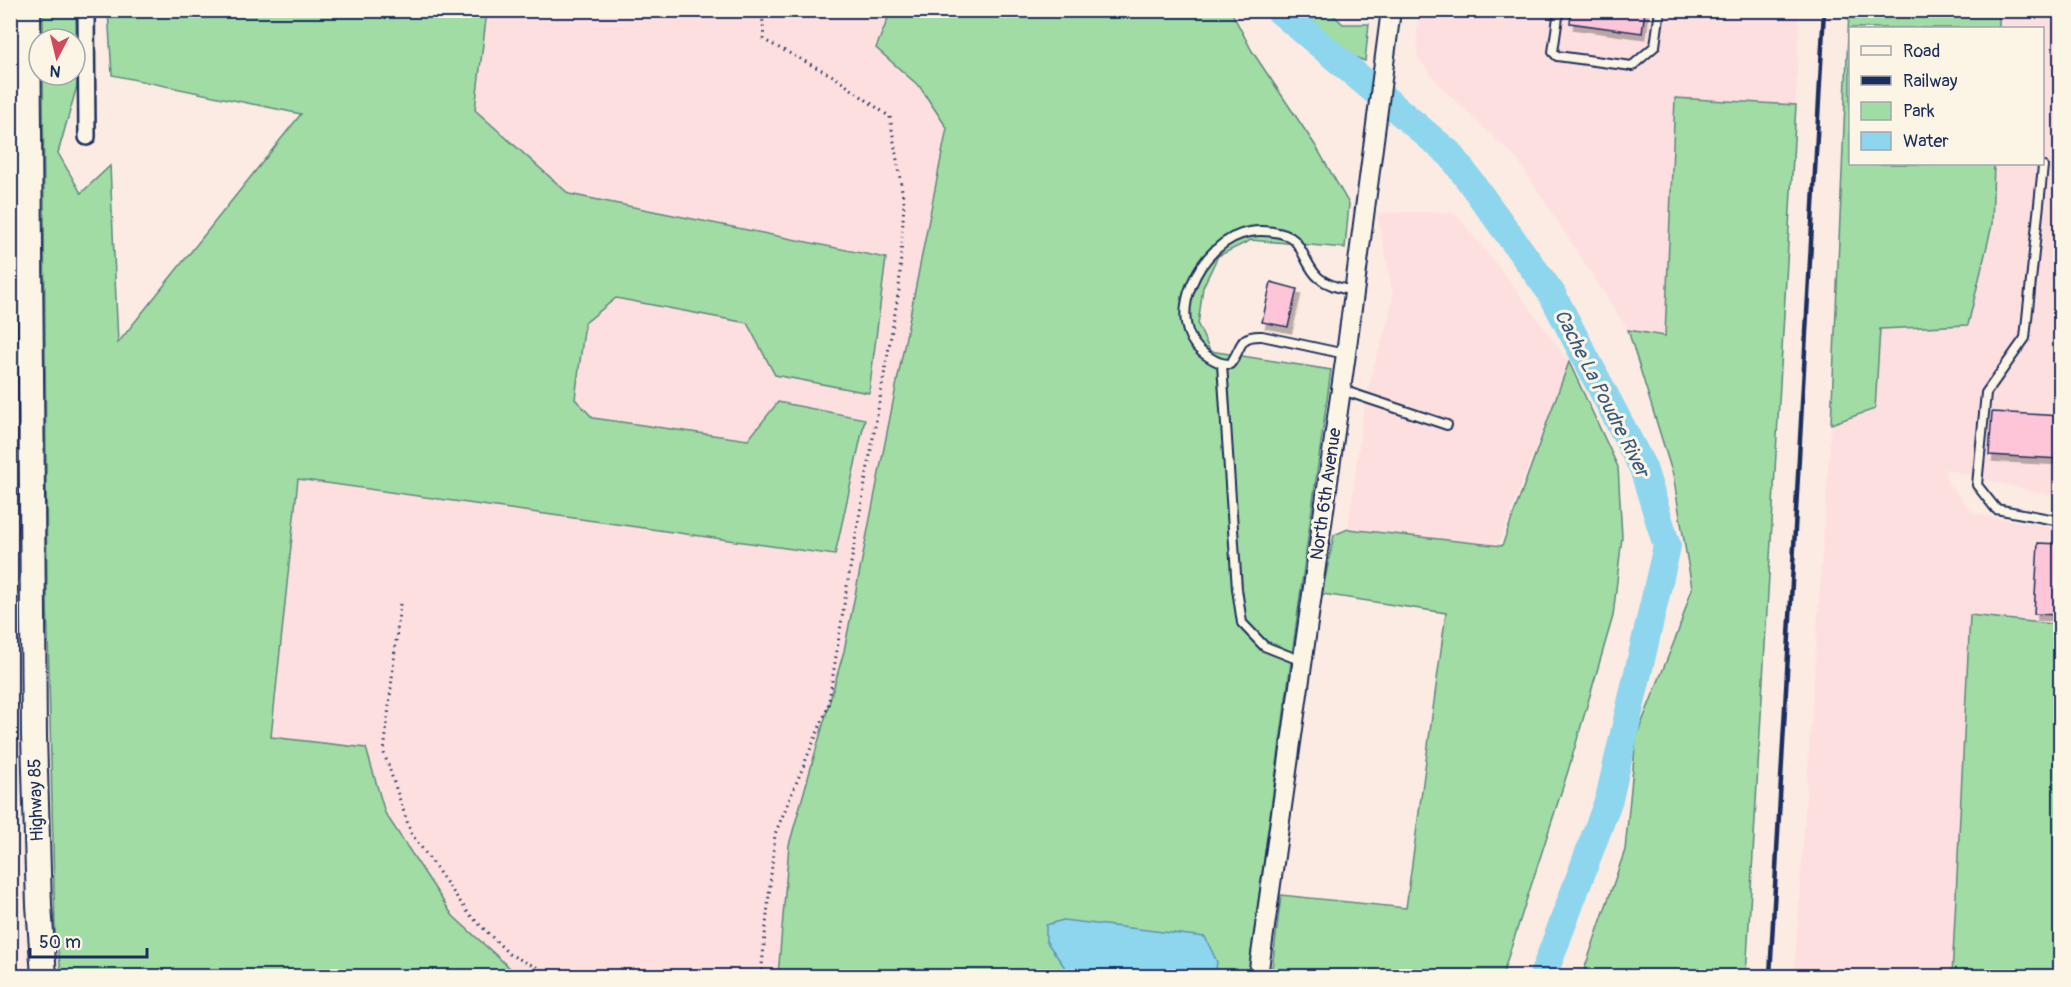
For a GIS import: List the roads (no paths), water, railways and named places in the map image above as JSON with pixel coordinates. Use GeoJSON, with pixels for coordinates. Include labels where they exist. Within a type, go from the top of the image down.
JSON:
{"type":"FeatureCollection","features":[{"type":"Feature","properties":{"kind":"highway","name":"Highway 85"},"geometry":{"type":"LineString","coordinates":[[28,10],[34,736],[39,905],[44,976]]}},
{"type":"Feature","properties":{"kind":"street"},"geometry":{"type":"LineString","coordinates":[[86,10],[87,137]]}},
{"type":"Feature","properties":{"kind":"street","name":"North 6th Avenue"},"geometry":{"type":"LineString","coordinates":[[1258,976],[1366,210],[1390,16]]}},
{"type":"Feature","properties":{"kind":"lane"},"geometry":{"type":"LineString","coordinates":[[1559,10],[1553,52],[1557,56],[1632,66],[1655,46],[1660,10]]}},
{"type":"Feature","properties":{"kind":"lane"},"geometry":{"type":"LineString","coordinates":[[2043,166],[2025,338],[1986,393],[1977,484],[1996,509],[2061,521]]}},
{"type":"Feature","properties":{"kind":"lane"},"geometry":{"type":"LineString","coordinates":[[1346,354],[1262,336],[1250,336],[1241,342],[1230,364],[1222,364],[1202,353],[1190,337],[1185,319],[1186,296],[1206,259],[1219,245],[1234,234],[1267,230],[1293,239],[1318,277],[1334,287],[1354,292]]}},
{"type":"Feature","properties":{"kind":"lane"},"geometry":{"type":"LineString","coordinates":[[1222,364],[1237,589],[1242,623],[1264,646],[1302,661]]}},
{"type":"Feature","properties":{"kind":"lane"},"geometry":{"type":"LineString","coordinates":[[1340,390],[1447,425]]}},
{"type":"Feature","properties":{"kind":"water"},"geometry":{"type":"Polygon","coordinates":[[[1063,920],[1205,937],[1217,962],[1215,976],[1071,976],[1046,941],[1046,925],[1063,920]]]}},
{"type":"Feature","properties":{"kind":"waterway","name":"Cache La Poudre River"},"geometry":{"type":"LineString","coordinates":[[1279,10],[1451,155],[1552,294],[1643,468],[1667,546],[1609,799],[1543,976]]}},
{"type":"Feature","properties":{"kind":"railway"},"geometry":{"type":"LineString","coordinates":[[1770,976],[1824,10]]}}]}
